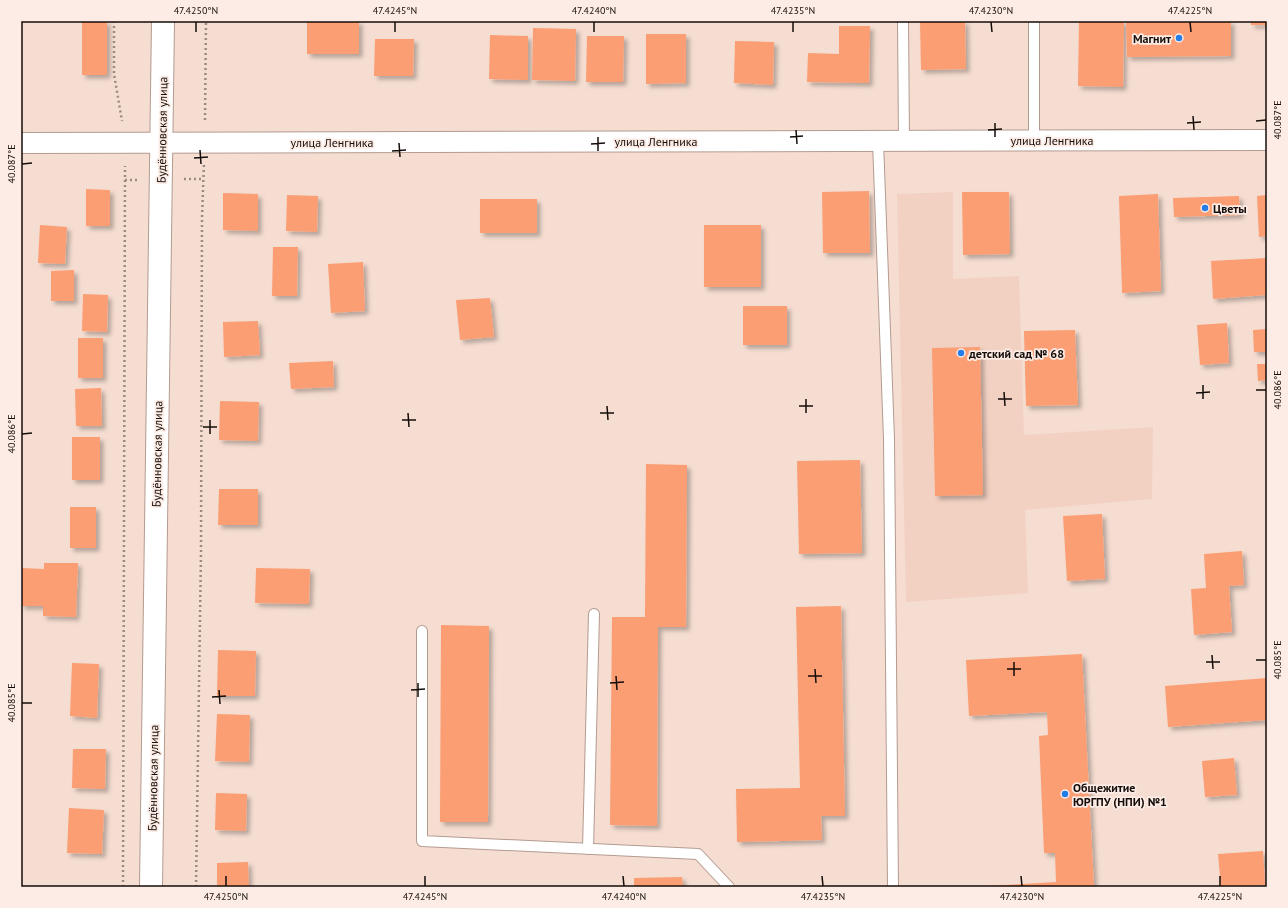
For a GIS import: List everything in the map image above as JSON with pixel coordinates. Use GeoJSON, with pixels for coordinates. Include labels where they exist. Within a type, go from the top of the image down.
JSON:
{"type":"FeatureCollection","features":[{"type":"Feature","properties":{"kind":"street","name":"Будённовская улица"},"geometry":{"type":"LineString","coordinates":[[151,887],[163,21]]}},
{"type":"Feature","properties":{"kind":"street","name":"улица Ленгника"},"geometry":{"type":"LineString","coordinates":[[21,143],[1267,140]]}},
{"type":"Feature","properties":{"kind":"lane"},"geometry":{"type":"LineString","coordinates":[[903,21],[904,140]]}},
{"type":"Feature","properties":{"kind":"lane"},"geometry":{"type":"LineString","coordinates":[[1034,21],[1034,140]]}},
{"type":"Feature","properties":{"kind":"lane"},"geometry":{"type":"LineString","coordinates":[[878,140],[889,439],[893,887]]}},
{"type":"Feature","properties":{"kind":"lane"},"geometry":{"type":"LineString","coordinates":[[588,849],[594,614]]}},
{"type":"Feature","properties":{"kind":"lane"},"geometry":{"type":"LineString","coordinates":[[422,631],[422,841],[698,854],[729,887]]}},
{"type":"Feature","properties":{"kind":"path"},"geometry":{"type":"LineString","coordinates":[[114,21],[114,74],[125,143],[124,887]]}},
{"type":"Feature","properties":{"kind":"path"},"geometry":{"type":"LineString","coordinates":[[196,887],[201,551],[202,218],[206,21]]}},
{"type":"Feature","properties":{"kind":"shaded area","name":"детский сад № 68"},"geometry":{"type":"Polygon","coordinates":[[[953,192],[953,279],[1019,276],[1024,435],[1153,427],[1152,499],[1025,510],[1028,593],[906,602],[897,194],[953,192]]]}},
{"type":"Feature","properties":{"kind":"building"},"geometry":{"type":"Polygon","coordinates":[[[82,21],[107,21],[107,75],[82,75],[82,21]]]}},
{"type":"Feature","properties":{"kind":"building"},"geometry":{"type":"Polygon","coordinates":[[[307,21],[359,21],[359,54],[307,54],[307,21]]]}},
{"type":"Feature","properties":{"kind":"building"},"geometry":{"type":"Polygon","coordinates":[[[920,21],[965,21],[966,69],[921,70],[920,21]]]}},
{"type":"Feature","properties":{"kind":"building"},"geometry":{"type":"Polygon","coordinates":[[[1079,21],[1124,21],[1123,87],[1078,86],[1079,21]]]}},
{"type":"Feature","properties":{"kind":"building","name":"Магнит"},"geometry":{"type":"Polygon","coordinates":[[[1126,21],[1231,21],[1231,56],[1127,57],[1126,21]]]}},
{"type":"Feature","properties":{"kind":"building"},"geometry":{"type":"Polygon","coordinates":[[[1251,21],[1267,21],[1267,25],[1251,25],[1251,21]]]}},
{"type":"Feature","properties":{"kind":"building"},"geometry":{"type":"Polygon","coordinates":[[[839,26],[870,26],[869,83],[807,82],[808,53],[839,54],[839,26]]]}},
{"type":"Feature","properties":{"kind":"building"},"geometry":{"type":"Polygon","coordinates":[[[533,28],[576,29],[575,81],[532,80],[533,28]]]}},
{"type":"Feature","properties":{"kind":"building"},"geometry":{"type":"Polygon","coordinates":[[[646,34],[686,34],[686,83],[646,84],[646,34]]]}},
{"type":"Feature","properties":{"kind":"building"},"geometry":{"type":"Polygon","coordinates":[[[490,35],[528,36],[528,80],[489,79],[490,35]]]}},
{"type":"Feature","properties":{"kind":"building"},"geometry":{"type":"Polygon","coordinates":[[[587,36],[624,36],[623,82],[586,82],[587,36]]]}},
{"type":"Feature","properties":{"kind":"building"},"geometry":{"type":"Polygon","coordinates":[[[375,39],[414,39],[413,76],[374,76],[375,39]]]}},
{"type":"Feature","properties":{"kind":"building"},"geometry":{"type":"Polygon","coordinates":[[[735,41],[774,42],[773,85],[734,83],[735,41]]]}},
{"type":"Feature","properties":{"kind":"building"},"geometry":{"type":"Polygon","coordinates":[[[86,189],[110,190],[110,226],[86,226],[86,189]]]}},
{"type":"Feature","properties":{"kind":"building"},"geometry":{"type":"Polygon","coordinates":[[[869,191],[870,253],[823,253],[822,192],[869,191]]]}},
{"type":"Feature","properties":{"kind":"building"},"geometry":{"type":"Polygon","coordinates":[[[962,192],[1009,192],[1010,254],[963,255],[962,192]]]}},
{"type":"Feature","properties":{"kind":"building"},"geometry":{"type":"Polygon","coordinates":[[[223,193],[258,194],[258,231],[223,230],[223,193]]]}},
{"type":"Feature","properties":{"kind":"building"},"geometry":{"type":"Polygon","coordinates":[[[1158,194],[1161,291],[1122,293],[1119,196],[1158,194]]]}},
{"type":"Feature","properties":{"kind":"building"},"geometry":{"type":"Polygon","coordinates":[[[287,195],[318,196],[317,232],[286,231],[287,195]]]}},
{"type":"Feature","properties":{"kind":"building"},"geometry":{"type":"Polygon","coordinates":[[[1267,195],[1267,236],[1259,237],[1257,196],[1267,195]]]}},
{"type":"Feature","properties":{"kind":"building"},"geometry":{"type":"Polygon","coordinates":[[[1239,196],[1240,215],[1174,217],[1173,198],[1239,196]]]}},
{"type":"Feature","properties":{"kind":"building"},"geometry":{"type":"Polygon","coordinates":[[[480,199],[537,199],[537,233],[480,233],[480,199]]]}},
{"type":"Feature","properties":{"kind":"building"},"geometry":{"type":"Polygon","coordinates":[[[40,225],[67,227],[65,264],[38,263],[40,225]]]}},
{"type":"Feature","properties":{"kind":"building"},"geometry":{"type":"Polygon","coordinates":[[[704,225],[761,225],[761,287],[704,287],[704,225]]]}},
{"type":"Feature","properties":{"kind":"building"},"geometry":{"type":"Polygon","coordinates":[[[273,247],[298,247],[297,296],[272,296],[273,247]]]}},
{"type":"Feature","properties":{"kind":"building"},"geometry":{"type":"Polygon","coordinates":[[[1267,258],[1267,295],[1213,299],[1211,261],[1267,258]]]}},
{"type":"Feature","properties":{"kind":"building"},"geometry":{"type":"Polygon","coordinates":[[[363,262],[365,311],[331,313],[328,264],[363,262]]]}},
{"type":"Feature","properties":{"kind":"building"},"geometry":{"type":"Polygon","coordinates":[[[74,270],[74,301],[51,301],[51,271],[74,270]]]}},
{"type":"Feature","properties":{"kind":"building"},"geometry":{"type":"Polygon","coordinates":[[[83,294],[108,295],[107,332],[82,331],[83,294]]]}},
{"type":"Feature","properties":{"kind":"building"},"geometry":{"type":"Polygon","coordinates":[[[490,298],[494,337],[460,340],[456,300],[490,298]]]}},
{"type":"Feature","properties":{"kind":"building"},"geometry":{"type":"Polygon","coordinates":[[[743,306],[787,306],[787,345],[743,345],[743,306]]]}},
{"type":"Feature","properties":{"kind":"building"},"geometry":{"type":"Polygon","coordinates":[[[258,321],[260,355],[224,357],[223,322],[258,321]]]}},
{"type":"Feature","properties":{"kind":"building"},"geometry":{"type":"Polygon","coordinates":[[[1227,323],[1229,363],[1200,365],[1197,325],[1227,323]]]}},
{"type":"Feature","properties":{"kind":"building"},"geometry":{"type":"Polygon","coordinates":[[[1267,329],[1267,352],[1254,352],[1253,330],[1267,329]]]}},
{"type":"Feature","properties":{"kind":"building"},"geometry":{"type":"Polygon","coordinates":[[[1075,330],[1078,405],[1026,406],[1024,331],[1075,330]]]}},
{"type":"Feature","properties":{"kind":"building"},"geometry":{"type":"Polygon","coordinates":[[[78,338],[103,338],[103,378],[78,378],[78,338]]]}},
{"type":"Feature","properties":{"kind":"building"},"geometry":{"type":"Polygon","coordinates":[[[980,347],[983,495],[935,496],[932,348],[980,347]]]}},
{"type":"Feature","properties":{"kind":"building"},"geometry":{"type":"Polygon","coordinates":[[[333,361],[334,387],[291,389],[289,363],[333,361]]]}},
{"type":"Feature","properties":{"kind":"building"},"geometry":{"type":"Polygon","coordinates":[[[1257,364],[1267,364],[1267,380],[1258,381],[1257,364]]]}},
{"type":"Feature","properties":{"kind":"building"},"geometry":{"type":"Polygon","coordinates":[[[101,388],[102,426],[76,426],[75,389],[101,388]]]}},
{"type":"Feature","properties":{"kind":"building"},"geometry":{"type":"Polygon","coordinates":[[[220,401],[259,402],[258,441],[219,440],[220,401]]]}},
{"type":"Feature","properties":{"kind":"building"},"geometry":{"type":"Polygon","coordinates":[[[72,437],[100,437],[100,480],[72,480],[72,437]]]}},
{"type":"Feature","properties":{"kind":"building"},"geometry":{"type":"Polygon","coordinates":[[[860,460],[862,553],[799,554],[797,461],[860,460]]]}},
{"type":"Feature","properties":{"kind":"building"},"geometry":{"type":"Polygon","coordinates":[[[646,464],[687,465],[686,627],[658,627],[657,826],[610,825],[612,617],[645,617],[646,464]]]}},
{"type":"Feature","properties":{"kind":"building"},"geometry":{"type":"Polygon","coordinates":[[[219,489],[258,489],[258,525],[218,525],[219,489]]]}},
{"type":"Feature","properties":{"kind":"building"},"geometry":{"type":"Polygon","coordinates":[[[70,507],[96,507],[96,548],[70,548],[70,507]]]}},
{"type":"Feature","properties":{"kind":"building"},"geometry":{"type":"Polygon","coordinates":[[[1102,514],[1105,579],[1067,581],[1063,516],[1102,514]]]}},
{"type":"Feature","properties":{"kind":"building"},"geometry":{"type":"Polygon","coordinates":[[[1242,551],[1244,585],[1229,586],[1232,632],[1194,635],[1191,589],[1206,588],[1204,554],[1242,551]]]}},
{"type":"Feature","properties":{"kind":"building"},"geometry":{"type":"Polygon","coordinates":[[[44,563],[78,563],[76,617],[43,616],[43,606],[21,606],[21,568],[44,569],[44,563]]]}},
{"type":"Feature","properties":{"kind":"building"},"geometry":{"type":"Polygon","coordinates":[[[256,568],[310,569],[309,604],[255,603],[256,568]]]}},
{"type":"Feature","properties":{"kind":"building"},"geometry":{"type":"Polygon","coordinates":[[[841,606],[845,816],[821,816],[822,840],[737,842],[736,789],[800,788],[796,607],[841,606]]]}},
{"type":"Feature","properties":{"kind":"building"},"geometry":{"type":"Polygon","coordinates":[[[441,625],[489,626],[488,822],[440,822],[441,625]]]}},
{"type":"Feature","properties":{"kind":"building"},"geometry":{"type":"Polygon","coordinates":[[[218,650],[256,651],[255,696],[217,696],[218,650]]]}},
{"type":"Feature","properties":{"kind":"building","name":"Общежитие ЮРГПУ (НПИ) №1"},"geometry":{"type":"Polygon","coordinates":[[[1082,654],[1094,887],[988,887],[1056,882],[1055,853],[1044,853],[1039,736],[1048,735],[1047,712],[969,716],[966,660],[1082,654]]]}},
{"type":"Feature","properties":{"kind":"building"},"geometry":{"type":"Polygon","coordinates":[[[72,663],[99,664],[97,718],[70,716],[72,663]]]}},
{"type":"Feature","properties":{"kind":"building"},"geometry":{"type":"Polygon","coordinates":[[[1267,678],[1267,720],[1168,727],[1165,686],[1267,678]]]}},
{"type":"Feature","properties":{"kind":"building"},"geometry":{"type":"Polygon","coordinates":[[[217,714],[250,715],[249,762],[215,761],[217,714]]]}},
{"type":"Feature","properties":{"kind":"building"},"geometry":{"type":"Polygon","coordinates":[[[73,749],[106,749],[105,789],[72,788],[73,749]]]}},
{"type":"Feature","properties":{"kind":"building"},"geometry":{"type":"Polygon","coordinates":[[[1234,758],[1237,795],[1205,797],[1202,761],[1234,758]]]}},
{"type":"Feature","properties":{"kind":"building"},"geometry":{"type":"Polygon","coordinates":[[[216,793],[247,794],[246,831],[215,830],[216,793]]]}},
{"type":"Feature","properties":{"kind":"building"},"geometry":{"type":"Polygon","coordinates":[[[69,808],[104,810],[102,854],[67,853],[69,808]]]}},
{"type":"Feature","properties":{"kind":"building"},"geometry":{"type":"Polygon","coordinates":[[[1263,851],[1265,885],[1221,887],[1218,854],[1263,851]]]}},
{"type":"Feature","properties":{"kind":"building"},"geometry":{"type":"Polygon","coordinates":[[[248,862],[249,887],[217,887],[217,863],[248,862]]]}},
{"type":"Feature","properties":{"kind":"building"},"geometry":{"type":"Polygon","coordinates":[[[682,877],[683,887],[634,887],[634,878],[682,877]]]}},
{"type":"Feature","properties":{"kind":"place","name":"Магнит"},"geometry":{"type":"Point","coordinates":[1179,38]}},
{"type":"Feature","properties":{"kind":"place","name":"Цветы"},"geometry":{"type":"Point","coordinates":[1205,208]}},
{"type":"Feature","properties":{"kind":"place","name":"детский сад № 68"},"geometry":{"type":"Point","coordinates":[961,353]}},
{"type":"Feature","properties":{"kind":"place","name":"Общежитие ЮРГПУ (НПИ) №1"},"geometry":{"type":"Point","coordinates":[1065,794]}}]}
